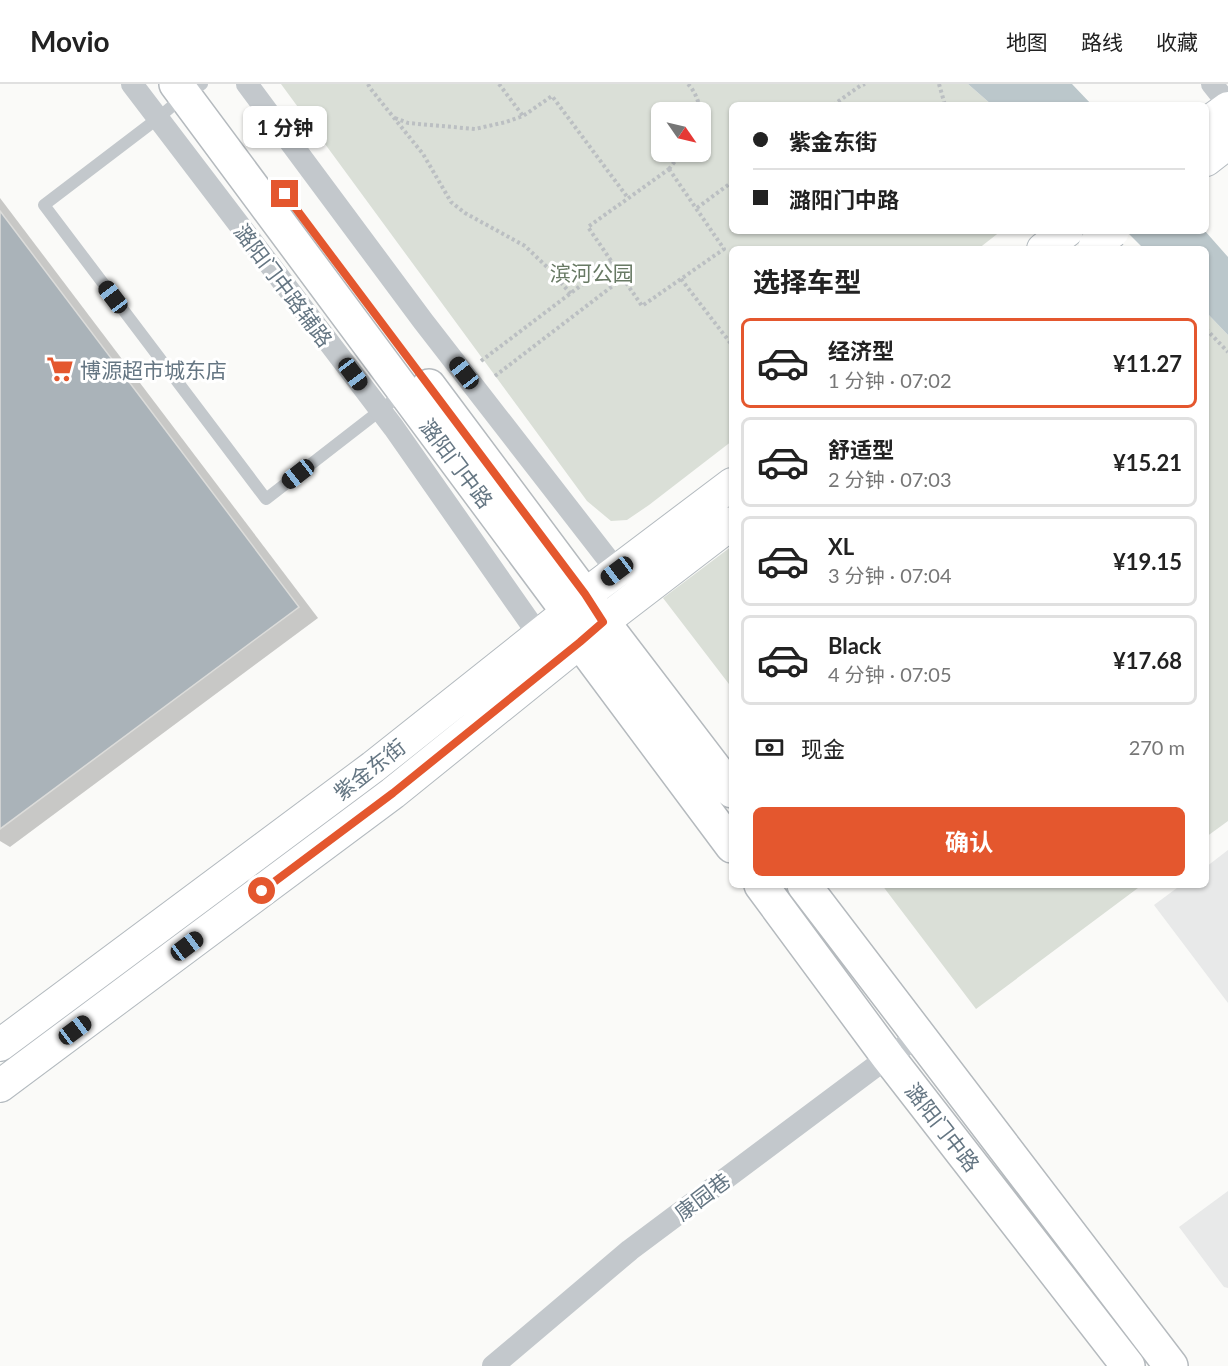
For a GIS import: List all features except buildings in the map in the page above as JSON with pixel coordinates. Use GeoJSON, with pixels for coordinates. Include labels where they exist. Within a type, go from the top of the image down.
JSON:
{"type":"FeatureCollection","features":[{"type":"Feature","properties":{"kind":"main road","name":"潞阳门中路"},"geometry":{"type":"LineString","coordinates":[[191,87],[399,396],[577,603]]}},
{"type":"Feature","properties":{"kind":"main road","name":"潞阳门中路"},"geometry":{"type":"LineString","coordinates":[[191,87],[577,603],[592,632],[729,841]]}},
{"type":"Feature","properties":{"kind":"main road"},"geometry":{"type":"LineString","coordinates":[[1209,122],[1228,106]]}},
{"type":"Feature","properties":{"kind":"main road"},"geometry":{"type":"LineString","coordinates":[[1209,158],[1228,143]]}},
{"type":"Feature","properties":{"kind":"main road"},"geometry":{"type":"LineString","coordinates":[[1047,246],[1063,234]]}},
{"type":"Feature","properties":{"kind":"main road","name":"紫金东街"},"geometry":{"type":"LineString","coordinates":[[0,1046],[373,767],[617,571],[729,486]]}},
{"type":"Feature","properties":{"kind":"main road","name":"紫金东街"},"geometry":{"type":"LineString","coordinates":[[0,1086],[393,793],[592,632],[729,525]]}},
{"type":"Feature","properties":{"kind":"main road","name":"潞阳门中路"},"geometry":{"type":"LineString","coordinates":[[592,632],[729,787]]}},
{"type":"Feature","properties":{"kind":"main road","name":"潞阳门中路"},"geometry":{"type":"LineString","coordinates":[[763,888],[888,1057],[1128,1366]]}},
{"type":"Feature","properties":{"kind":"main road","name":"潞阳门中路"},"geometry":{"type":"LineString","coordinates":[[806,888],[1171,1366]]}},
{"type":"Feature","properties":{"kind":"street","name":"潞阳门中路辅路"},"geometry":{"type":"LineString","coordinates":[[132,84],[158,118],[399,396],[538,634]]}},
{"type":"Feature","properties":{"kind":"street"},"geometry":{"type":"LineString","coordinates":[[247,84],[423,321],[617,571]]}},
{"type":"Feature","properties":{"kind":"street"},"geometry":{"type":"LineString","coordinates":[[1212,84],[1228,106]]}},
{"type":"Feature","properties":{"kind":"street","name":"康园巷"},"geometry":{"type":"LineString","coordinates":[[493,1366],[630,1250],[919,1036]]}},
{"type":"Feature","properties":{"kind":"lane"},"geometry":{"type":"LineString","coordinates":[[191,87],[158,118],[44,205],[266,499],[399,396]]}},
{"type":"Feature","properties":{"kind":"path"},"geometry":{"type":"LineString","coordinates":[[368,84],[423,154],[452,202],[465,213],[525,246],[571,294]]}},
{"type":"Feature","properties":{"kind":"path"},"geometry":{"type":"LineString","coordinates":[[500,84],[523,116]]}},
{"type":"Feature","properties":{"kind":"path"},"geometry":{"type":"LineString","coordinates":[[688,84],[697,102]]}},
{"type":"Feature","properties":{"kind":"path"},"geometry":{"type":"LineString","coordinates":[[837,102],[865,84]]}},
{"type":"Feature","properties":{"kind":"path"},"geometry":{"type":"LineString","coordinates":[[939,84],[944,102]]}},
{"type":"Feature","properties":{"kind":"path"},"geometry":{"type":"LineString","coordinates":[[392,117],[408,123],[475,129],[523,116],[552,96],[628,198]]}},
{"type":"Feature","properties":{"kind":"path"},"geometry":{"type":"LineString","coordinates":[[669,169],[723,249],[642,306],[588,227],[669,169],[674,162]]}},
{"type":"Feature","properties":{"kind":"path"},"geometry":{"type":"LineString","coordinates":[[697,209],[729,184]]}},
{"type":"Feature","properties":{"kind":"path"},"geometry":{"type":"LineString","coordinates":[[471,382],[571,294],[612,262]]}},
{"type":"Feature","properties":{"kind":"path"},"geometry":{"type":"LineString","coordinates":[[471,382],[623,278]]}},
{"type":"Feature","properties":{"kind":"path"},"geometry":{"type":"LineString","coordinates":[[681,279],[729,341]]}},
{"type":"Feature","properties":{"kind":"path"},"geometry":{"type":"LineString","coordinates":[[1209,332],[1228,352]]}},
{"type":"Feature","properties":{"kind":"shaded area"},"geometry":{"type":"Polygon","coordinates":[[[968,84],[1072,84],[1089,102],[989,102],[968,84]]]}},
{"type":"Feature","properties":{"kind":"shaded area"},"geometry":{"type":"Polygon","coordinates":[[[1129,234],[1208,234],[1228,257],[1228,335],[1209,315],[1209,246],[1141,246],[1129,234]]]}},
{"type":"Feature","properties":{"kind":"shaded area"},"geometry":{"type":"Polygon","coordinates":[[[1228,850],[1228,1003],[1154,905],[1177,888],[1209,888],[1209,865],[1228,850]]]}},
{"type":"Feature","properties":{"kind":"shaded area"},"geometry":{"type":"Polygon","coordinates":[[[1228,1191],[1228,1288],[1224,1287],[1179,1227],[1228,1191]]]}},
{"type":"Feature","properties":{"kind":"green space","name":"滨河公园"},"geometry":{"type":"Polygon","coordinates":[[[281,84],[968,84],[989,102],[729,102],[729,234],[997,234],[982,246],[729,246],[729,443],[627,520],[611,521],[587,501],[281,84]]]}},
{"type":"Feature","properties":{"kind":"green space"},"geometry":{"type":"Polygon","coordinates":[[[1209,315],[1228,335],[1228,821],[1209,835],[1209,315]]]}},
{"type":"Feature","properties":{"kind":"green space"},"geometry":{"type":"Polygon","coordinates":[[[729,548],[729,684],[663,598],[729,548]]]}},
{"type":"Feature","properties":{"kind":"green space"},"geometry":{"type":"Polygon","coordinates":[[[884,888],[1138,888],[976,1009],[884,888]]]}},
{"type":"Feature","properties":{"kind":"place","name":"博源超市城东店"},"geometry":{"type":"Point","coordinates":[60,369]}},
{"type":"Feature","properties":{"kind":"route"},"geometry":{"type":"LineString","coordinates":[[262,891],[393,793],[603,622],[585,594],[285,194]]}}]}
